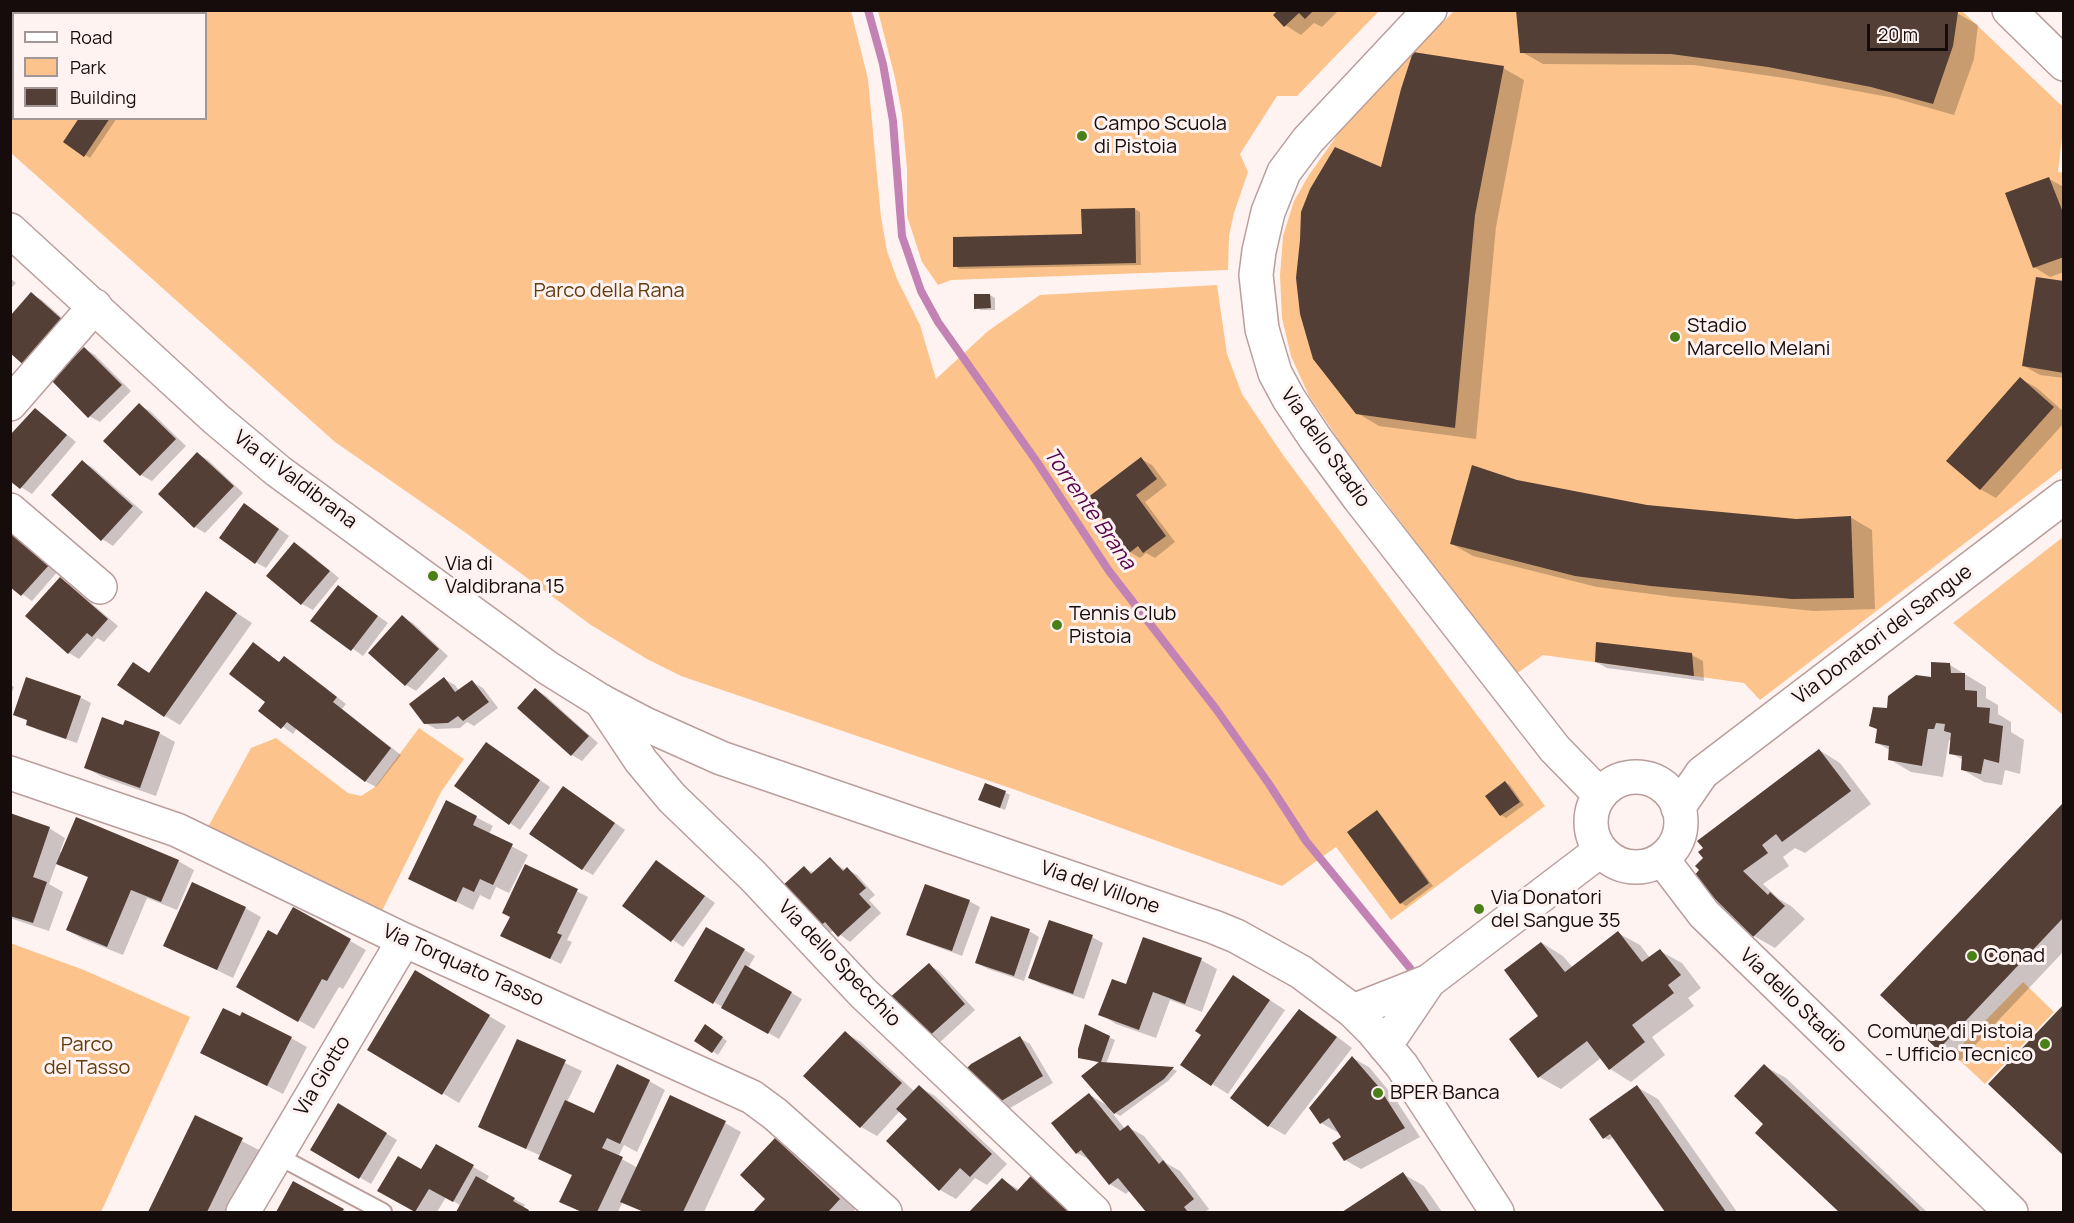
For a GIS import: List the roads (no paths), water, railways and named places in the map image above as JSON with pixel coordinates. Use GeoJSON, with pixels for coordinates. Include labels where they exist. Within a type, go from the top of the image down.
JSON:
{"type":"FeatureCollection","features":[{"type":"Feature","properties":{"kind":"street","name":"Via dello Stadio"},"geometry":{"type":"LineString","coordinates":[[1430,10],[1308,140],[1284,172],[1268,212],[1259,251],[1256,275],[1262,329],[1275,373],[1288,399],[1315,438],[1359,498],[1555,749],[1600,795]]}},
{"type":"Feature","properties":{"kind":"street"},"geometry":{"type":"LineString","coordinates":[[2010,12],[2064,64]]}},
{"type":"Feature","properties":{"kind":"street","name":"Via di Valdibrana"},"geometry":{"type":"LineString","coordinates":[[10,230],[95,306],[207,412],[278,471],[548,668],[601,701]]}},
{"type":"Feature","properties":{"kind":"street"},"geometry":{"type":"LineString","coordinates":[[10,404],[95,306]]}},
{"type":"Feature","properties":{"kind":"street","name":"Via Donatori del Sangue"},"geometry":{"type":"LineString","coordinates":[[1671,797],[2064,497]]}},
{"type":"Feature","properties":{"kind":"street"},"geometry":{"type":"LineString","coordinates":[[10,510],[100,587]]}},
{"type":"Feature","properties":{"kind":"street","name":"Via del Villone"},"geometry":{"type":"LineString","coordinates":[[601,701],[645,724],[721,758],[1236,936],[1301,972],[1353,1011],[1385,1046],[1418,1088],[1497,1212]]}},
{"type":"Feature","properties":{"kind":"street","name":"Via dello Specchio"},"geometry":{"type":"LineString","coordinates":[[601,701],[641,761],[672,798],[753,876],[863,993],[1094,1212]]}},
{"type":"Feature","properties":{"kind":"street","name":"Via Torquato Tasso"},"geometry":{"type":"LineString","coordinates":[[10,773],[177,830],[404,940],[752,1097],[775,1114],[885,1212]]}},
{"type":"Feature","properties":{"kind":"street"},"geometry":{"type":"LineString","coordinates":[[1636,777],[1650,779],[1671,797],[1681,822],[1678,836],[1670,851],[1662,859],[1648,866],[1635,867],[1609,858],[1601,850],[1592,832],[1591,821],[1593,807],[1610,785],[1623,779],[1636,777]]}},
{"type":"Feature","properties":{"kind":"street"},"geometry":{"type":"LineString","coordinates":[[1353,1011],[1429,981],[1601,850]]}},
{"type":"Feature","properties":{"kind":"street","name":"Via dello Stadio"},"geometry":{"type":"LineString","coordinates":[[1662,859],[1704,914],[2011,1212]]}},
{"type":"Feature","properties":{"kind":"street","name":"Via Giotto"},"geometry":{"type":"LineString","coordinates":[[243,1212],[404,940]]}},
{"type":"Feature","properties":{"kind":"street"},"geometry":{"type":"LineString","coordinates":[[1385,1046],[1429,981]]}},
{"type":"Feature","properties":{"kind":"lane"},"geometry":{"type":"LineString","coordinates":[[2010,12],[2064,77]]}},
{"type":"Feature","properties":{"kind":"lane"},"geometry":{"type":"LineString","coordinates":[[276,1155],[383,1212]]}},
{"type":"Feature","properties":{"kind":"waterway","name":"Torrente Brana"},"geometry":{"type":"LineString","coordinates":[[868,10],[883,64],[893,121],[902,236],[921,291],[938,322],[1037,462],[1109,571],[1216,709],[1306,841],[1410,968]]}},
{"type":"Feature","properties":{"kind":"place","name":"Campo Scuola di Pistoia"},"geometry":{"type":"Point","coordinates":[1082,136]}},
{"type":"Feature","properties":{"kind":"place","name":"Stadio Marcello Melani"},"geometry":{"type":"Point","coordinates":[1675,337]}},
{"type":"Feature","properties":{"kind":"place","name":"Via di Valdibrana 15"},"geometry":{"type":"Point","coordinates":[433,576]}},
{"type":"Feature","properties":{"kind":"place","name":"Tennis Club Pistoia"},"geometry":{"type":"Point","coordinates":[1057,625]}},
{"type":"Feature","properties":{"kind":"place","name":"Via Donatori del Sangue 35"},"geometry":{"type":"Point","coordinates":[1479,909]}},
{"type":"Feature","properties":{"kind":"place","name":"Conad"},"geometry":{"type":"Point","coordinates":[1972,956]}},
{"type":"Feature","properties":{"kind":"place","name":"Comune di Pistoia - Ufficio Tecnico"},"geometry":{"type":"Point","coordinates":[2045,1044]}},
{"type":"Feature","properties":{"kind":"place","name":"BPER Banca"},"geometry":{"type":"Point","coordinates":[1378,1093]}},
{"type":"Feature","properties":{"kind":"park label","name":"Parco della Rana"},"geometry":{"type":"Point","coordinates":[609,291]}},
{"type":"Feature","properties":{"kind":"park label","name":"Parco del Tasso"},"geometry":{"type":"Point","coordinates":[87,1056]}}]}
